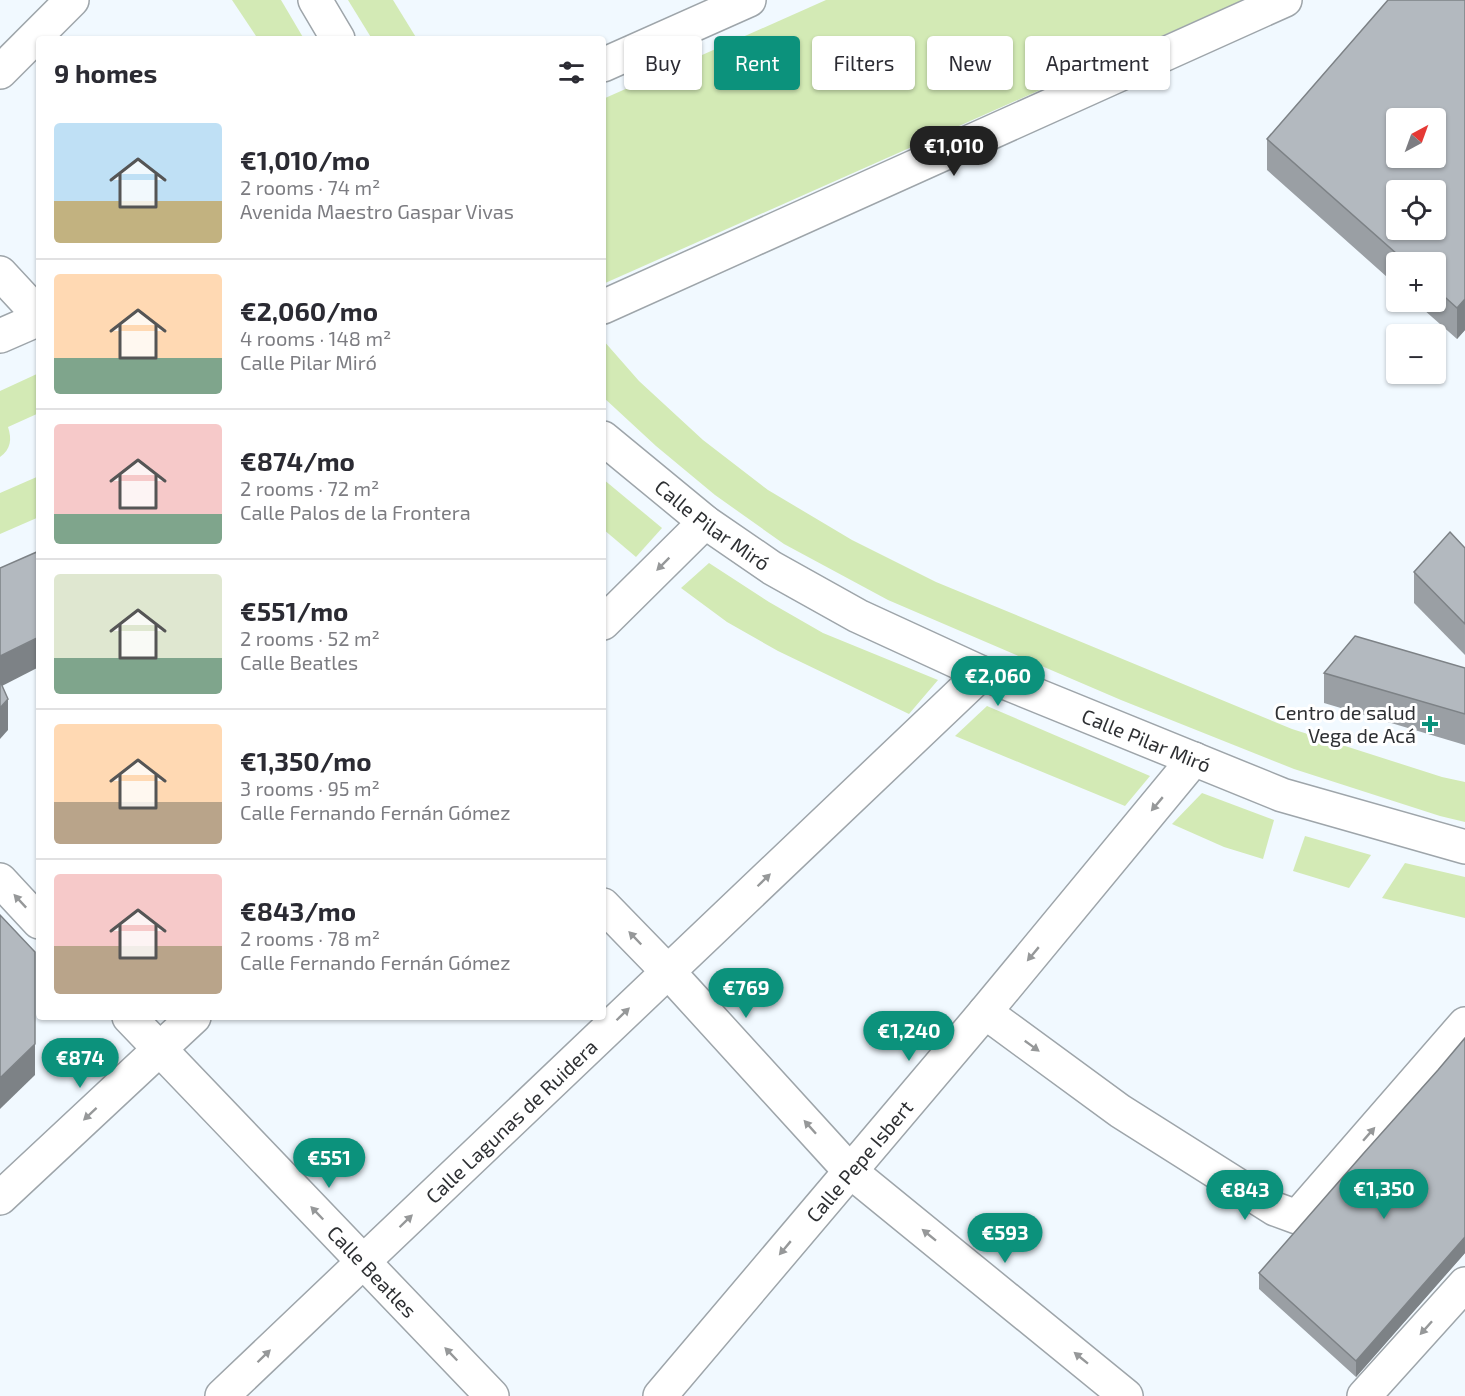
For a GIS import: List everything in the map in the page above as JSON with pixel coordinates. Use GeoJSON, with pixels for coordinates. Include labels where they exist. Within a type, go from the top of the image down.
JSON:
{"type":"FeatureCollection","features":[{"type":"Feature","properties":{"kind":"street"},"geometry":{"type":"LineString","coordinates":[[0,72],[72,0]]}},
{"type":"Feature","properties":{"kind":"street"},"geometry":{"type":"LineString","coordinates":[[315,0],[336,36]]}},
{"type":"Feature","properties":{"kind":"street"},"geometry":{"type":"LineString","coordinates":[[606,64],[749,0]]}},
{"type":"Feature","properties":{"kind":"street"},"geometry":{"type":"LineString","coordinates":[[606,306],[1285,0]]}},
{"type":"Feature","properties":{"kind":"street"},"geometry":{"type":"LineString","coordinates":[[0,273],[36,314]]}},
{"type":"Feature","properties":{"kind":"street"},"geometry":{"type":"LineString","coordinates":[[0,336],[36,318]]}},
{"type":"Feature","properties":{"kind":"street","name":"Calle Pilar Miró"},"geometry":{"type":"LineString","coordinates":[[606,440],[705,522],[772,568],[858,616],[982,673],[1282,795],[1465,847]]}},
{"type":"Feature","properties":{"kind":"street"},"geometry":{"type":"LineString","coordinates":[[606,620],[705,522]]}},
{"type":"Feature","properties":{"kind":"street","name":"Calle Lagunas de Ruidera"},"geometry":{"type":"LineString","coordinates":[[222,1396],[982,673]]}},
{"type":"Feature","properties":{"kind":"street","name":"Calle Pepe Isbert"},"geometry":{"type":"LineString","coordinates":[[660,1396],[985,1012],[1194,759]]}},
{"type":"Feature","properties":{"kind":"street"},"geometry":{"type":"LineString","coordinates":[[0,880],[36,919]]}},
{"type":"Feature","properties":{"kind":"street"},"geometry":{"type":"LineString","coordinates":[[606,908],[668,971],[850,1171],[1125,1396]]}},
{"type":"Feature","properties":{"kind":"street"},"geometry":{"type":"LineString","coordinates":[[985,1012],[1120,1111],[1275,1209],[1297,1217],[1465,1024]]}},
{"type":"Feature","properties":{"kind":"street","name":"Calle Beatles"},"geometry":{"type":"LineString","coordinates":[[132,1020],[492,1396]]}},
{"type":"Feature","properties":{"kind":"street"},"geometry":{"type":"LineString","coordinates":[[0,1198],[191,1020]]}},
{"type":"Feature","properties":{"kind":"street"},"geometry":{"type":"LineString","coordinates":[[1364,1396],[1465,1284]]}},
{"type":"Feature","properties":{"kind":"green space"},"geometry":{"type":"Polygon","coordinates":[[[232,0],[281,0],[302,36],[256,36],[232,0]]]}},
{"type":"Feature","properties":{"kind":"green space"},"geometry":{"type":"Polygon","coordinates":[[[348,0],[393,0],[415,36],[370,36],[348,0]]]}},
{"type":"Feature","properties":{"kind":"green space"},"geometry":{"type":"Polygon","coordinates":[[[826,0],[1243,0],[1162,36],[1025,36],[1025,90],[1040,90],[606,283],[606,98],[624,90],[702,90],[702,55],[714,50],[714,90],[800,90],[800,36],[745,36],[826,0]]]}},
{"type":"Feature","properties":{"kind":"green space"},"geometry":{"type":"Polygon","coordinates":[[[606,343],[639,381],[703,440],[768,490],[852,540],[936,582],[1292,729],[1442,777],[1465,782],[1465,822],[1294,769],[1121,700],[888,600],[784,544],[715,495],[656,446],[606,400],[606,343]]]}},
{"type":"Feature","properties":{"kind":"green space"},"geometry":{"type":"Polygon","coordinates":[[[36,374],[36,414],[8,427],[10,444],[0,457],[0,391],[36,374]]]}},
{"type":"Feature","properties":{"kind":"green space"},"geometry":{"type":"Polygon","coordinates":[[[36,477],[36,518],[0,534],[0,493],[36,477]]]}},
{"type":"Feature","properties":{"kind":"green space"},"geometry":{"type":"Polygon","coordinates":[[[606,481],[662,528],[636,557],[606,532],[606,481]]]}},
{"type":"Feature","properties":{"kind":"green space"},"geometry":{"type":"Polygon","coordinates":[[[709,563],[769,602],[823,633],[938,680],[909,714],[778,651],[727,622],[681,588],[709,563]]]}},
{"type":"Feature","properties":{"kind":"green space"},"geometry":{"type":"Polygon","coordinates":[[[987,706],[1150,776],[1125,806],[955,736],[987,706]]]}},
{"type":"Feature","properties":{"kind":"green space"},"geometry":{"type":"Polygon","coordinates":[[[1202,793],[1274,820],[1263,859],[1224,847],[1172,824],[1202,793]]]}},
{"type":"Feature","properties":{"kind":"green space"},"geometry":{"type":"Polygon","coordinates":[[[1305,836],[1371,855],[1349,888],[1293,871],[1305,836]]]}},
{"type":"Feature","properties":{"kind":"green space"},"geometry":{"type":"Polygon","coordinates":[[[1405,863],[1465,877],[1465,918],[1382,898],[1405,863]]]}},
{"type":"Feature","properties":{"kind":"building"},"geometry":{"type":"Polygon","coordinates":[[[1388,0],[1465,0],[1465,299],[1457,308],[1446,298],[1446,252],[1395,252],[1267,139],[1388,0]]]}},
{"type":"Feature","properties":{"kind":"building"},"geometry":{"type":"Polygon","coordinates":[[[1450,532],[1465,548],[1465,624],[1414,572],[1450,532]]]}},
{"type":"Feature","properties":{"kind":"building"},"geometry":{"type":"Polygon","coordinates":[[[36,552],[36,638],[0,656],[0,568],[36,552]]]}},
{"type":"Feature","properties":{"kind":"building"},"geometry":{"type":"Polygon","coordinates":[[[1355,636],[1465,668],[1465,714],[1324,673],[1355,636]]]}},
{"type":"Feature","properties":{"kind":"building"},"geometry":{"type":"Polygon","coordinates":[[[0,681],[8,699],[0,708],[0,681]]]}},
{"type":"Feature","properties":{"kind":"building"},"geometry":{"type":"Polygon","coordinates":[[[0,915],[35,952],[35,1044],[0,1078],[0,915]]]}},
{"type":"Feature","properties":{"kind":"building"},"geometry":{"type":"Polygon","coordinates":[[[1465,1038],[1465,1237],[1356,1361],[1259,1273],[1465,1038]]]}},
{"type":"Feature","properties":{"kind":"place","name":"Centro de salud Vega de Acá"},"geometry":{"type":"Point","coordinates":[1430,724]}}]}
